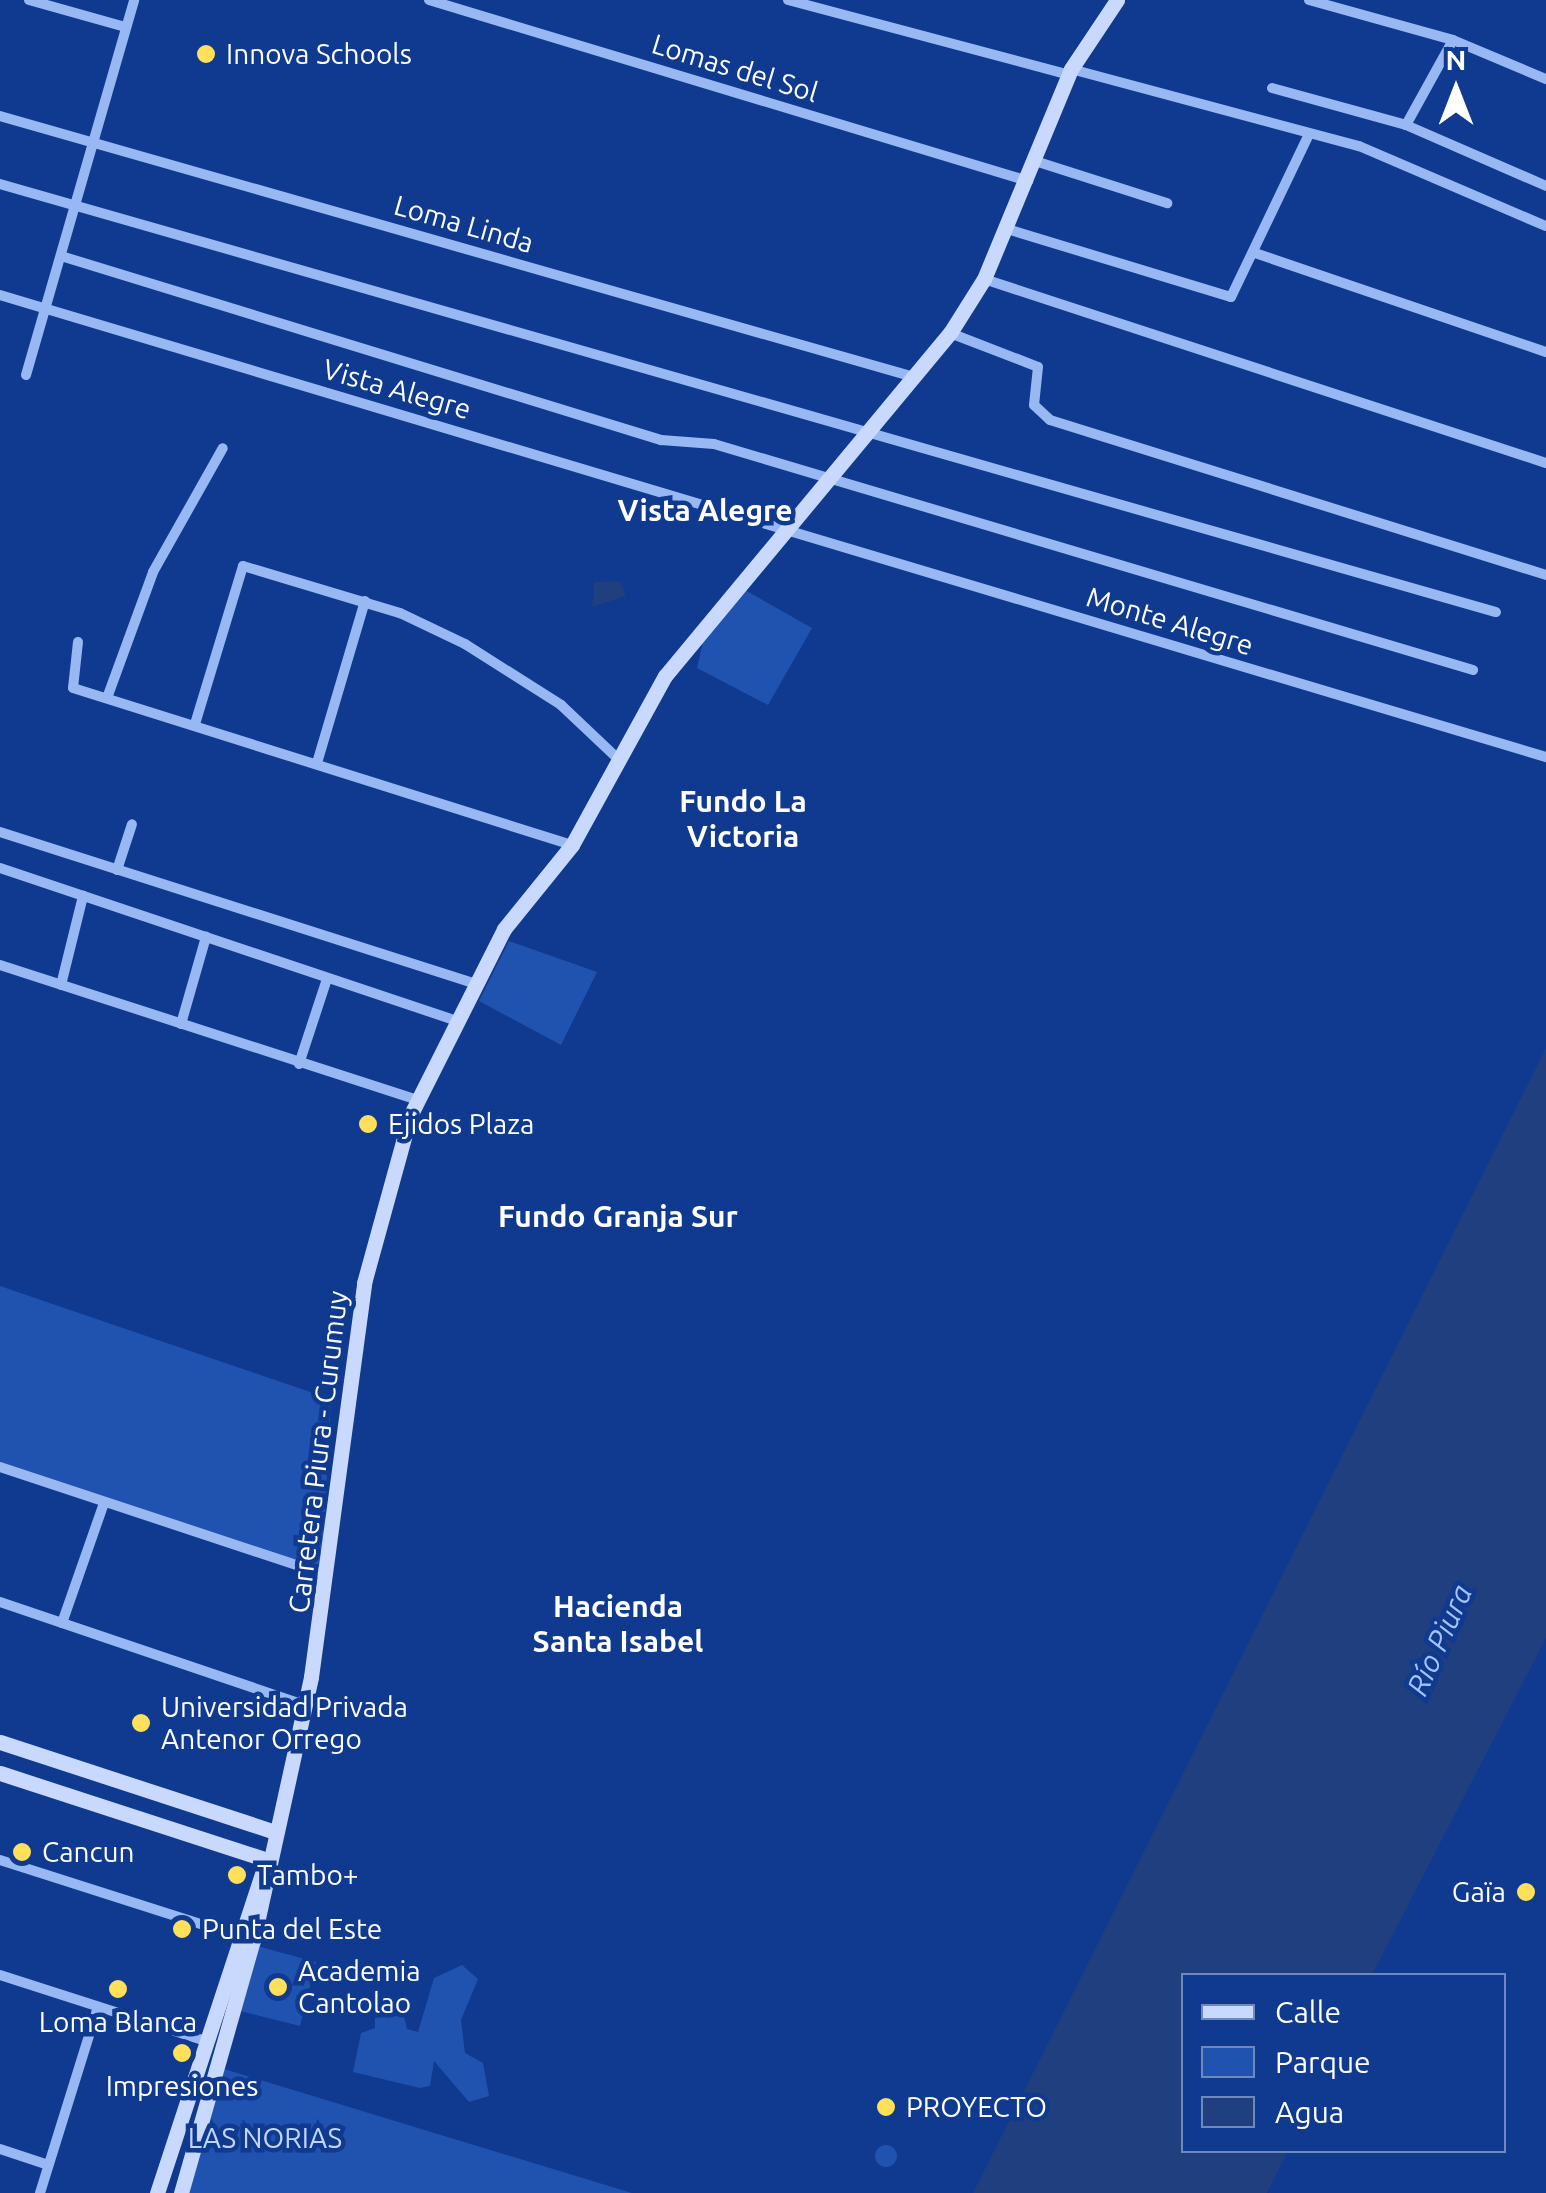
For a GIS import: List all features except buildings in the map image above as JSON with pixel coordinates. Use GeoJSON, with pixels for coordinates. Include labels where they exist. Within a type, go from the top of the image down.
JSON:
{"type":"FeatureCollection","features":[{"type":"Feature","properties":{"kind":"main road","name":"Carretera Piura - Curumuy"},"geometry":{"type":"LineString","coordinates":[[246,1938],[305,1704],[332,1576],[364,1283],[418,1100],[504,930],[572,844],[665,676],[782,526],[950,333],[984,280],[1070,72],[1117,0]]}},
{"type":"Feature","properties":{"kind":"main road"},"geometry":{"type":"LineString","coordinates":[[0,1742],[274,1832]]}},
{"type":"Feature","properties":{"kind":"main road"},"geometry":{"type":"LineString","coordinates":[[0,1772],[265,1868]]}},
{"type":"Feature","properties":{"kind":"main road"},"geometry":{"type":"LineString","coordinates":[[157,2193],[206,2041],[246,1938]]}},
{"type":"Feature","properties":{"kind":"main road"},"geometry":{"type":"LineString","coordinates":[[182,2193],[246,1938]]}},
{"type":"Feature","properties":{"kind":"street"},"geometry":{"type":"LineString","coordinates":[[29,0],[126,27]]}},
{"type":"Feature","properties":{"kind":"street"},"geometry":{"type":"LineString","coordinates":[[26,375],[134,0]]}},
{"type":"Feature","properties":{"kind":"street","name":"Lomas del Sol"},"geometry":{"type":"LineString","coordinates":[[429,0],[1028,181]]}},
{"type":"Feature","properties":{"kind":"street"},"geometry":{"type":"LineString","coordinates":[[788,0],[1386,155],[1546,226]]}},
{"type":"Feature","properties":{"kind":"street"},"geometry":{"type":"LineString","coordinates":[[1309,0],[1453,40],[1546,80]]}},
{"type":"Feature","properties":{"kind":"street"},"geometry":{"type":"LineString","coordinates":[[1406,125],[1453,40]]}},
{"type":"Feature","properties":{"kind":"street"},"geometry":{"type":"LineString","coordinates":[[1272,88],[1406,125],[1546,186]]}},
{"type":"Feature","properties":{"kind":"street","name":"Loma Linda"},"geometry":{"type":"LineString","coordinates":[[0,116],[914,377]]}},
{"type":"Feature","properties":{"kind":"street"},"geometry":{"type":"LineString","coordinates":[[1006,229],[1226,298],[1255,252],[1310,134]]}},
{"type":"Feature","properties":{"kind":"street"},"geometry":{"type":"LineString","coordinates":[[1036,161],[1167,203]]}},
{"type":"Feature","properties":{"kind":"street"},"geometry":{"type":"LineString","coordinates":[[0,184],[1496,612]]}},
{"type":"Feature","properties":{"kind":"street"},"geometry":{"type":"LineString","coordinates":[[1255,252],[1546,352]]}},
{"type":"Feature","properties":{"kind":"street"},"geometry":{"type":"LineString","coordinates":[[60,256],[661,440],[714,444],[1473,670]]}},
{"type":"Feature","properties":{"kind":"street"},"geometry":{"type":"LineString","coordinates":[[984,280],[1546,464]]}},
{"type":"Feature","properties":{"kind":"street","name":"Vista Alegre"},"geometry":{"type":"LineString","coordinates":[[0,296],[782,526]]}},
{"type":"Feature","properties":{"kind":"street"},"geometry":{"type":"LineString","coordinates":[[950,333],[1038,367],[1034,405],[1050,420],[1546,575]]}},
{"type":"Feature","properties":{"kind":"street"},"geometry":{"type":"LineString","coordinates":[[107,698],[153,572],[223,448]]}},
{"type":"Feature","properties":{"kind":"street","name":"Monte Alegre"},"geometry":{"type":"LineString","coordinates":[[782,526],[1546,757]]}},
{"type":"Feature","properties":{"kind":"street"},"geometry":{"type":"LineString","coordinates":[[195,724],[243,566],[365,601],[506,669],[617,758]]}},
{"type":"Feature","properties":{"kind":"street"},"geometry":{"type":"LineString","coordinates":[[317,763],[365,601]]}},
{"type":"Feature","properties":{"kind":"street"},"geometry":{"type":"LineString","coordinates":[[78,642],[69,685],[572,844]]}},
{"type":"Feature","properties":{"kind":"street"},"geometry":{"type":"LineString","coordinates":[[118,870],[132,824]]}},
{"type":"Feature","properties":{"kind":"street"},"geometry":{"type":"LineString","coordinates":[[0,832],[476,984]]}},
{"type":"Feature","properties":{"kind":"street"},"geometry":{"type":"LineString","coordinates":[[0,868],[457,1021]]}},
{"type":"Feature","properties":{"kind":"street"},"geometry":{"type":"LineString","coordinates":[[62,985],[84,896]]}},
{"type":"Feature","properties":{"kind":"street"},"geometry":{"type":"LineString","coordinates":[[182,1024],[206,937]]}},
{"type":"Feature","properties":{"kind":"street"},"geometry":{"type":"LineString","coordinates":[[0,966],[418,1100]]}},
{"type":"Feature","properties":{"kind":"street"},"geometry":{"type":"LineString","coordinates":[[299,1064],[327,980]]}},
{"type":"Feature","properties":{"kind":"street"},"geometry":{"type":"LineString","coordinates":[[0,1467],[332,1576]]}},
{"type":"Feature","properties":{"kind":"street"},"geometry":{"type":"LineString","coordinates":[[62,1623],[104,1503]]}},
{"type":"Feature","properties":{"kind":"street"},"geometry":{"type":"LineString","coordinates":[[0,1602],[305,1704]]}},
{"type":"Feature","properties":{"kind":"street"},"geometry":{"type":"LineString","coordinates":[[0,1860],[246,1938]]}},
{"type":"Feature","properties":{"kind":"street"},"geometry":{"type":"LineString","coordinates":[[0,1976],[206,2041]]}},
{"type":"Feature","properties":{"kind":"street"},"geometry":{"type":"LineString","coordinates":[[40,2193],[98,2006]]}},
{"type":"Feature","properties":{"kind":"street"},"geometry":{"type":"LineString","coordinates":[[0,2150],[48,2165]]}},
{"type":"Feature","properties":{"kind":"green space"},"geometry":{"type":"Polygon","coordinates":[[[745,590],[812,628],[768,705],[697,668],[703,642],[745,590]]]}},
{"type":"Feature","properties":{"kind":"green space"},"geometry":{"type":"Polygon","coordinates":[[[509,941],[597,972],[561,1045],[479,1001],[509,941]]]}},
{"type":"Feature","properties":{"kind":"green space"},"geometry":{"type":"Polygon","coordinates":[[[0,1286],[331,1399],[322,1569],[0,1462],[0,1286]]]}},
{"type":"Feature","properties":{"kind":"green space","name":"Academia Cantolao"},"geometry":{"type":"Polygon","coordinates":[[[257,1946],[316,1962],[300,2026],[240,2011],[257,1946]]]}},
{"type":"Feature","properties":{"kind":"green space"},"geometry":{"type":"Polygon","coordinates":[[[462,1965],[478,1979],[461,2020],[465,2053],[483,2063],[489,2096],[469,2102],[434,2061],[430,2086],[420,2088],[353,2072],[361,2033],[375,2028],[375,2018],[403,2012],[407,2029],[418,2032],[434,1978],[462,1965]]]}},
{"type":"Feature","properties":{"kind":"green space","name":"LAS NORIAS"},"geometry":{"type":"Polygon","coordinates":[[[224,2069],[632,2193],[189,2193],[224,2069]]]}},
{"type":"Feature","properties":{"kind":"green space"},"geometry":{"type":"Polygon","coordinates":[[[882,2145],[890,2145],[897,2156],[890,2167],[882,2167],[875,2160],[875,2152],[882,2145]]]}},
{"type":"Feature","properties":{"kind":"water"},"geometry":{"type":"Polygon","coordinates":[[[620,581],[626,596],[592,607],[594,582],[620,581]]]}},
{"type":"Feature","properties":{"kind":"water","name":"Río Piura"},"geometry":{"type":"Polygon","coordinates":[[[1546,1048],[1546,1638],[1373,1973],[1181,1973],[1181,2153],[1287,2153],[1267,2193],[973,2193],[1546,1048]]]}},
{"type":"Feature","properties":{"kind":"place","name":"Innova Schools"},"geometry":{"type":"Point","coordinates":[206,54]}},
{"type":"Feature","properties":{"kind":"place","name":"Ejidos Plaza"},"geometry":{"type":"Point","coordinates":[368,1124]}},
{"type":"Feature","properties":{"kind":"place","name":"Universidad Privada Antenor Orrego"},"geometry":{"type":"Point","coordinates":[141,1723]}},
{"type":"Feature","properties":{"kind":"place","name":"Cancun"},"geometry":{"type":"Point","coordinates":[22,1852]}},
{"type":"Feature","properties":{"kind":"place","name":"Tambo+"},"geometry":{"type":"Point","coordinates":[237,1875]}},
{"type":"Feature","properties":{"kind":"place","name":"Gaïa"},"geometry":{"type":"Point","coordinates":[1526,1892]}},
{"type":"Feature","properties":{"kind":"place","name":"Punta del Este"},"geometry":{"type":"Point","coordinates":[182,1929]}},
{"type":"Feature","properties":{"kind":"place","name":"Academia Cantolao"},"geometry":{"type":"Point","coordinates":[278,1987]}},
{"type":"Feature","properties":{"kind":"place","name":"Loma Blanca"},"geometry":{"type":"Point","coordinates":[118,1989]}},
{"type":"Feature","properties":{"kind":"place","name":"Impresiones"},"geometry":{"type":"Point","coordinates":[182,2053]}},
{"type":"Feature","properties":{"kind":"place","name":"PROYECTO"},"geometry":{"type":"Point","coordinates":[886,2107]}},
{"type":"Feature","properties":{"kind":"district","name":"Vista Alegre"},"geometry":{"type":"Point","coordinates":[705,510]}},
{"type":"Feature","properties":{"kind":"district","name":"Fundo La Victoria"},"geometry":{"type":"Point","coordinates":[743,818]}},
{"type":"Feature","properties":{"kind":"district","name":"Fundo Granja Sur"},"geometry":{"type":"Point","coordinates":[618,1216]}},
{"type":"Feature","properties":{"kind":"district","name":"Hacienda Santa Isabel"},"geometry":{"type":"Point","coordinates":[618,1623]}}]}
